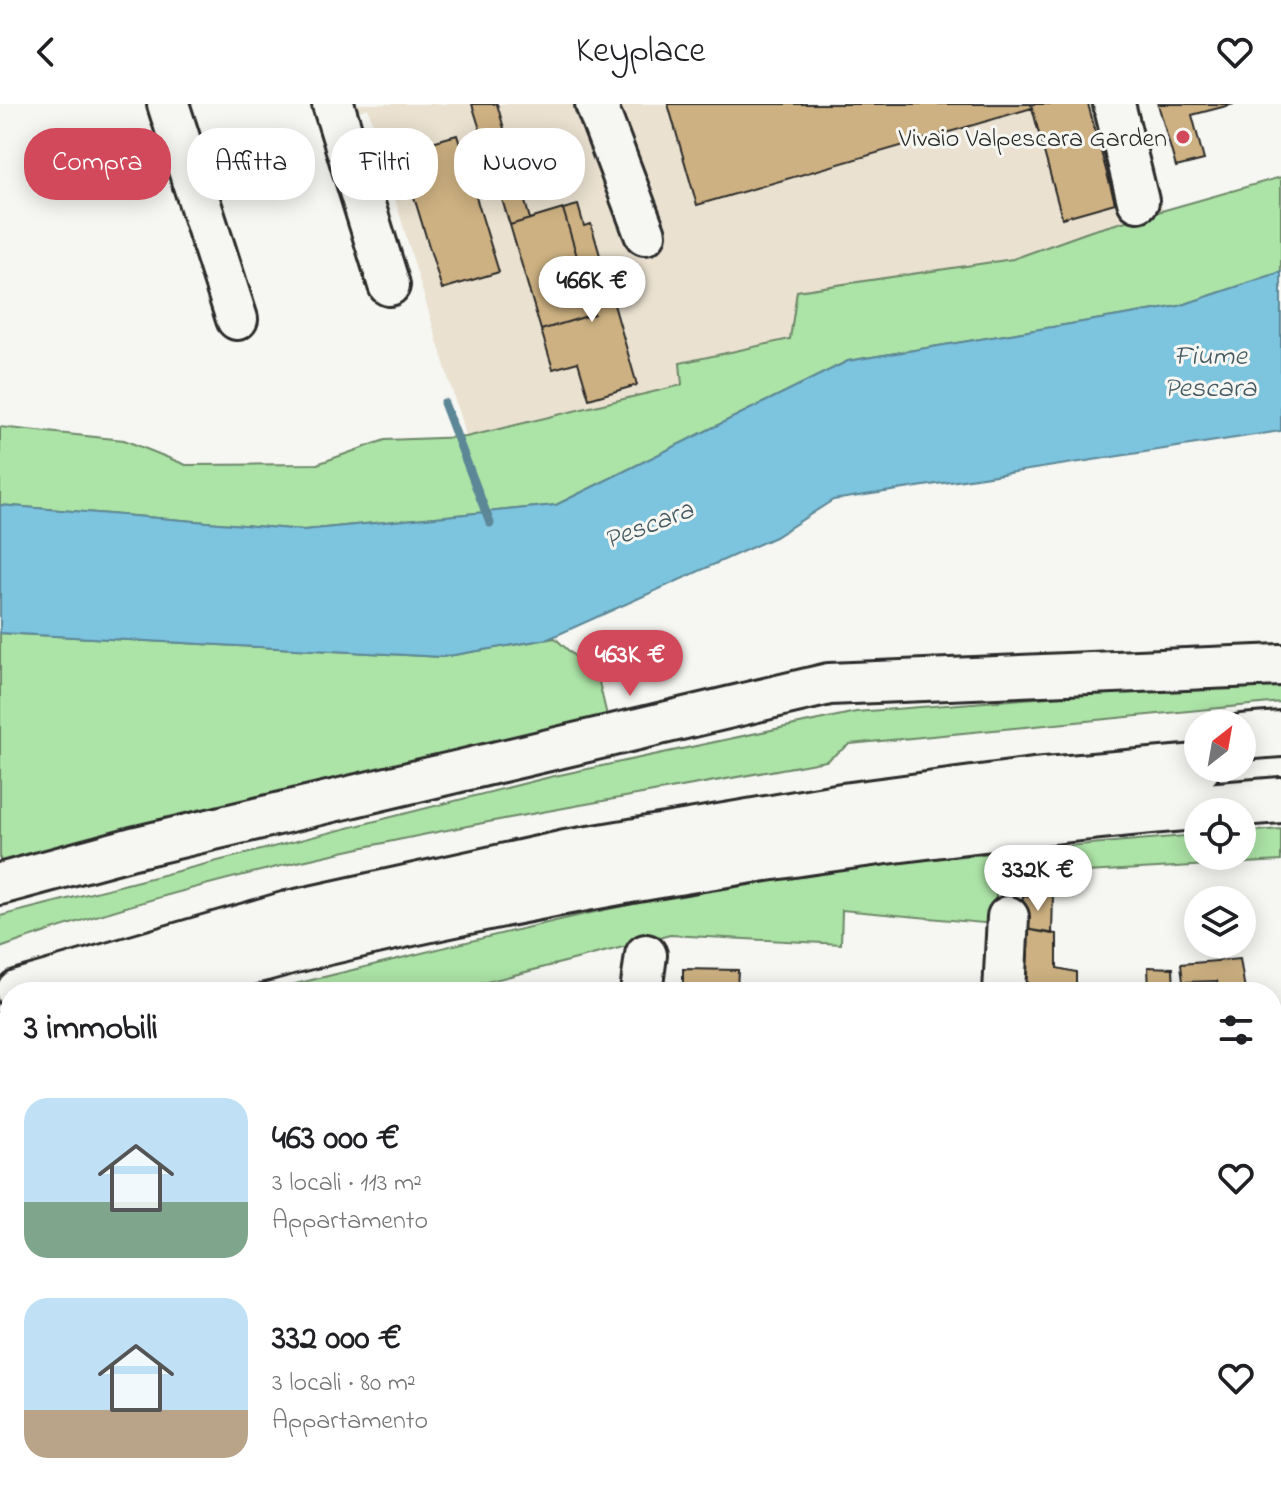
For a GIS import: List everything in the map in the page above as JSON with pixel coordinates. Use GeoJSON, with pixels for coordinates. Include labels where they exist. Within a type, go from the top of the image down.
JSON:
{"type":"FeatureCollection","features":[{"type":"Feature","properties":{"kind":"highway"},"geometry":{"type":"LineString","coordinates":[[1256,736],[1281,734]]}},
{"type":"Feature","properties":{"kind":"highway"},"geometry":{"type":"LineString","coordinates":[[1256,763],[1281,761]]}},
{"type":"Feature","properties":{"kind":"highway"},"geometry":{"type":"LineString","coordinates":[[53,982],[288,914],[566,853],[843,806],[1034,781],[1184,768]]}},
{"type":"Feature","properties":{"kind":"highway"},"geometry":{"type":"LineString","coordinates":[[183,982],[314,945],[580,888],[861,843],[1093,814],[1281,800]]}},
{"type":"Feature","properties":{"kind":"street"},"geometry":{"type":"LineString","coordinates":[[168,104],[237,319]]}},
{"type":"Feature","properties":{"kind":"street"},"geometry":{"type":"LineString","coordinates":[[333,104],[389,285]]}},
{"type":"Feature","properties":{"kind":"street"},"geometry":{"type":"LineString","coordinates":[[596,104],[645,234]]}},
{"type":"Feature","properties":{"kind":"street"},"geometry":{"type":"LineString","coordinates":[[1114,104],[1138,201]]}},
{"type":"Feature","properties":{"kind":"street"},"geometry":{"type":"LineString","coordinates":[[0,884],[149,845],[829,684],[1281,665]]}},
{"type":"Feature","properties":{"kind":"street"},"geometry":{"type":"LineString","coordinates":[[1005,982],[1008,917]]}},
{"type":"Feature","properties":{"kind":"shaded area"},"geometry":{"type":"Polygon","coordinates":[[[323,104],[1135,104],[1163,210],[1013,259],[798,291],[790,339],[681,363],[683,385],[466,437],[395,200],[438,200],[438,128],[374,128],[368,108],[329,121],[323,104]]]}},
{"type":"Feature","properties":{"kind":"green space"},"geometry":{"type":"Polygon","coordinates":[[[1281,177],[1281,272],[1179,306],[848,361],[556,505],[304,530],[0,505],[0,427],[124,440],[186,465],[317,464],[385,440],[466,437],[682,385],[680,363],[790,339],[797,291],[1013,259],[1091,231],[1281,177]]]}},
{"type":"Feature","properties":{"kind":"green space"},"geometry":{"type":"Polygon","coordinates":[[[0,633],[442,657],[555,638],[598,678],[609,724],[0,875],[0,633]]]}},
{"type":"Feature","properties":{"kind":"green space"},"geometry":{"type":"Polygon","coordinates":[[[1281,679],[1281,702],[850,744],[826,761],[513,817],[306,860],[101,914],[0,948],[0,916],[550,777],[856,712],[1281,679]]]}},
{"type":"Feature","properties":{"kind":"green space"},"geometry":{"type":"Polygon","coordinates":[[[1281,829],[1281,861],[1256,862],[1256,831],[1281,829]]]}},
{"type":"Feature","properties":{"kind":"green space"},"geometry":{"type":"Polygon","coordinates":[[[1184,836],[1184,866],[997,877],[994,924],[842,910],[841,944],[670,935],[487,982],[303,982],[677,895],[825,872],[1184,836]]]}},
{"type":"Feature","properties":{"kind":"water","name":"Fiume Pescara"},"geometry":{"type":"Polygon","coordinates":[[[1281,272],[1281,431],[833,500],[775,537],[548,639],[442,657],[0,633],[0,505],[304,530],[556,505],[848,361],[1179,306],[1281,272]]]}},
{"type":"Feature","properties":{"kind":"building"},"geometry":{"type":"Polygon","coordinates":[[[472,104],[497,104],[504,128],[480,128],[472,104]]]}},
{"type":"Feature","properties":{"kind":"building"},"geometry":{"type":"Polygon","coordinates":[[[668,104],[1031,104],[1032,108],[697,205],[668,104]]]}},
{"type":"Feature","properties":{"kind":"building"},"geometry":{"type":"Polygon","coordinates":[[[1031,104],[1088,104],[1115,203],[1062,218],[1031,104]]]}},
{"type":"Feature","properties":{"kind":"building","name":"Vivaio Valpescara Garden"},"geometry":{"type":"Polygon","coordinates":[[[1158,104],[1234,104],[1192,115],[1204,160],[1176,167],[1158,104]]]}},
{"type":"Feature","properties":{"kind":"building"},"geometry":{"type":"Polygon","coordinates":[[[454,136],[454,200],[477,200],[499,272],[442,289],[415,200],[438,200],[438,140],[454,136]]]}},
{"type":"Feature","properties":{"kind":"building"},"geometry":{"type":"Polygon","coordinates":[[[502,200],[525,200],[530,219],[510,225],[502,200]]]}},
{"type":"Feature","properties":{"kind":"building"},"geometry":{"type":"Polygon","coordinates":[[[578,205],[584,226],[591,224],[637,385],[589,399],[578,362],[553,369],[541,330],[594,314],[563,209],[578,205]]]}},
{"type":"Feature","properties":{"kind":"building"},"geometry":{"type":"Polygon","coordinates":[[[563,209],[594,314],[541,330],[510,225],[563,209]]]}},
{"type":"Feature","properties":{"kind":"building"},"geometry":{"type":"Polygon","coordinates":[[[1053,894],[1052,934],[1020,928],[1023,896],[1053,894]]]}},
{"type":"Feature","properties":{"kind":"building"},"geometry":{"type":"Polygon","coordinates":[[[1020,928],[1057,934],[1057,968],[1076,972],[1076,982],[1013,982],[1020,928]]]}},
{"type":"Feature","properties":{"kind":"building"},"geometry":{"type":"Polygon","coordinates":[[[1240,959],[1244,982],[1183,982],[1181,964],[1240,959]]]}},
{"type":"Feature","properties":{"kind":"building"},"geometry":{"type":"Polygon","coordinates":[[[1148,967],[1173,968],[1174,982],[1149,982],[1148,967]]]}},
{"type":"Feature","properties":{"kind":"building"},"geometry":{"type":"Polygon","coordinates":[[[683,969],[738,970],[737,982],[683,982],[683,969]]]}},
{"type":"Feature","properties":{"kind":"waterway"},"geometry":{"type":"LineString","coordinates":[[444,403],[490,523]]}},
{"type":"Feature","properties":{"kind":"place","name":"Vivaio Valpescara Garden"},"geometry":{"type":"Point","coordinates":[1183,137]}},
{"type":"Feature","properties":{"kind":"water label","name":"Pescara"},"geometry":{"type":"Point","coordinates":[648,523]}}]}
